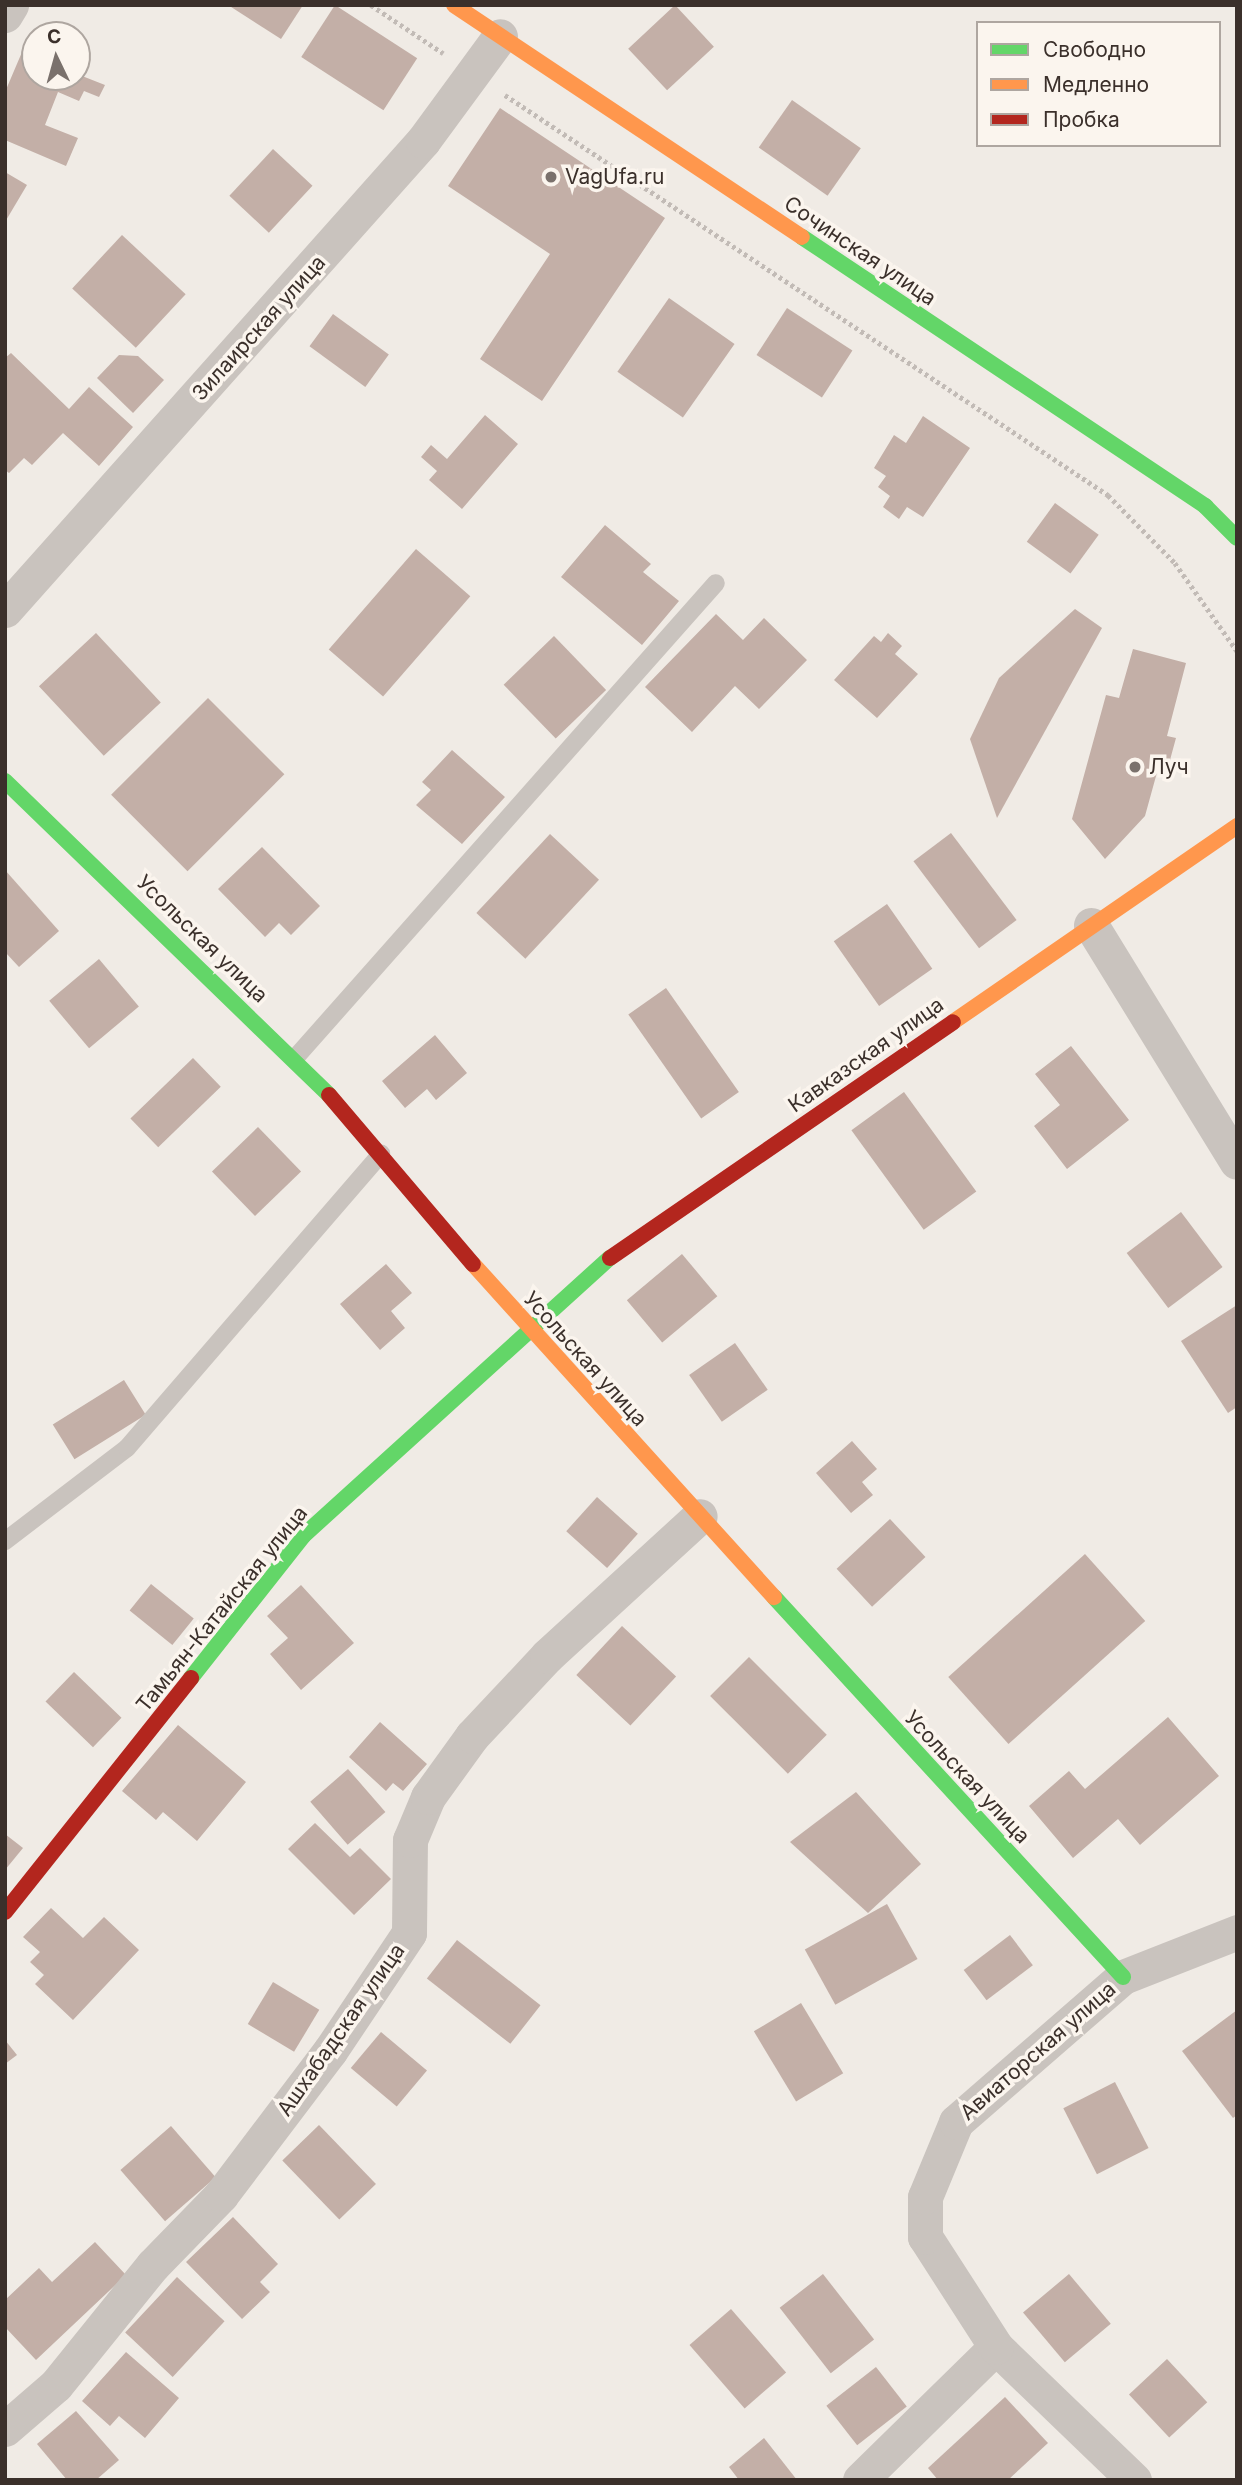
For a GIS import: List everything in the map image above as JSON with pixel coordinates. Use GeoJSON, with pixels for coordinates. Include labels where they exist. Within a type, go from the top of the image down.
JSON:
{"type":"FeatureCollection","features":[{"type":"Feature","properties":{"kind":"street"},"geometry":{"type":"LineString","coordinates":[[5,15],[11,5]]}},
{"type":"Feature","properties":{"kind":"street","name":"Сочинская улица"},"geometry":{"type":"LineString","coordinates":[[454,5],[1205,506],[1237,538]]}},
{"type":"Feature","properties":{"kind":"street","name":"Зилаирская улица"},"geometry":{"type":"LineString","coordinates":[[5,610],[324,256],[500,36]]}},
{"type":"Feature","properties":{"kind":"street","name":"Усольская улица"},"geometry":{"type":"LineString","coordinates":[[5,781],[296,1057],[528,1329],[1123,1977]]}},
{"type":"Feature","properties":{"kind":"street","name":"Кавказская улица"},"geometry":{"type":"LineString","coordinates":[[528,1329],[610,1258],[1237,826]]}},
{"type":"Feature","properties":{"kind":"street"},"geometry":{"type":"LineString","coordinates":[[1091,925],[1237,1162]]}},
{"type":"Feature","properties":{"kind":"street","name":"Тамьян-Катайская улица"},"geometry":{"type":"LineString","coordinates":[[5,1912],[303,1536],[528,1329]]}},
{"type":"Feature","properties":{"kind":"street","name":"Ашхабадская улица"},"geometry":{"type":"LineString","coordinates":[[5,2429],[56,2385],[153,2264],[221,2195],[330,2051],[409,1933],[410,1840],[428,1797],[472,1736],[547,1656],[700,1516]]}},
{"type":"Feature","properties":{"kind":"street","name":"Авиаторская улица"},"geometry":{"type":"LineString","coordinates":[[1134,2480],[996,2347],[925,2237],[925,2197],[956,2122],[1123,1977],[1237,1932]]}},
{"type":"Feature","properties":{"kind":"street"},"geometry":{"type":"LineString","coordinates":[[860,2480],[996,2347]]}},
{"type":"Feature","properties":{"kind":"lane"},"geometry":{"type":"LineString","coordinates":[[296,1057],[716,583]]}},
{"type":"Feature","properties":{"kind":"lane"},"geometry":{"type":"LineString","coordinates":[[5,1541],[127,1448],[381,1154]]}},
{"type":"Feature","properties":{"kind":"path"},"geometry":{"type":"LineString","coordinates":[[370,5],[1108,495],[1175,563],[1237,651]]}},
{"type":"Feature","properties":{"kind":"building"},"geometry":{"type":"Polygon","coordinates":[[[228,5],[303,5],[281,39],[228,5]]]}},
{"type":"Feature","properties":{"kind":"building"},"geometry":{"type":"Polygon","coordinates":[[[335,5],[417,58],[383,110],[301,57],[335,5]]]}},
{"type":"Feature","properties":{"kind":"building"},"geometry":{"type":"Polygon","coordinates":[[[675,5],[714,47],[667,90],[628,49],[675,5]]]}},
{"type":"Feature","properties":{"kind":"building"},"geometry":{"type":"Polygon","coordinates":[[[21,54],[21,91],[84,91],[79,101],[58,92],[45,125],[78,138],[66,166],[5,140],[5,92],[21,54]]]}},
{"type":"Feature","properties":{"kind":"building"},"geometry":{"type":"Polygon","coordinates":[[[91,80],[105,85],[99,97],[84,91],[91,91],[91,80]]]}},
{"type":"Feature","properties":{"kind":"building"},"geometry":{"type":"Polygon","coordinates":[[[792,100],[861,148],[828,196],[759,148],[792,100]]]}},
{"type":"Feature","properties":{"kind":"building"},"geometry":{"type":"Polygon","coordinates":[[[500,108],[665,218],[542,401],[480,359],[550,254],[448,186],[500,108]]]}},
{"type":"Feature","properties":{"kind":"building"},"geometry":{"type":"Polygon","coordinates":[[[273,149],[312,186],[269,233],[229,196],[273,149]]]}},
{"type":"Feature","properties":{"kind":"building"},"geometry":{"type":"Polygon","coordinates":[[[5,172],[27,185],[5,222],[5,172]]]}},
{"type":"Feature","properties":{"kind":"building"},"geometry":{"type":"Polygon","coordinates":[[[122,235],[186,294],[136,348],[72,288],[122,235]]]}},
{"type":"Feature","properties":{"kind":"building"},"geometry":{"type":"Polygon","coordinates":[[[669,298],[735,344],[683,418],[617,372],[669,298]]]}},
{"type":"Feature","properties":{"kind":"building"},"geometry":{"type":"Polygon","coordinates":[[[787,308],[852,350],[822,397],[757,355],[787,308]]]}},
{"type":"Feature","properties":{"kind":"building"},"geometry":{"type":"Polygon","coordinates":[[[333,314],[389,355],[365,387],[309,346],[333,314]]]}},
{"type":"Feature","properties":{"kind":"building"},"geometry":{"type":"Polygon","coordinates":[[[11,353],[69,409],[89,387],[133,427],[99,466],[63,433],[32,465],[24,458],[9,473],[5,470],[5,358],[11,353]]]}},
{"type":"Feature","properties":{"kind":"building"},"geometry":{"type":"Polygon","coordinates":[[[119,355],[138,356],[164,380],[133,413],[97,378],[119,355]]]}},
{"type":"Feature","properties":{"kind":"building"},"geometry":{"type":"Polygon","coordinates":[[[485,415],[518,444],[462,509],[429,480],[437,471],[421,457],[431,445],[447,459],[485,415]]]}},
{"type":"Feature","properties":{"kind":"building"},"geometry":{"type":"Polygon","coordinates":[[[923,416],[970,448],[923,517],[907,507],[899,519],[883,507],[890,496],[878,487],[886,476],[874,468],[894,435],[906,443],[923,416]]]}},
{"type":"Feature","properties":{"kind":"building"},"geometry":{"type":"Polygon","coordinates":[[[1055,503],[1099,535],[1070,574],[1027,542],[1055,503]]]}},
{"type":"Feature","properties":{"kind":"building"},"geometry":{"type":"Polygon","coordinates":[[[605,525],[651,564],[643,572],[679,601],[642,645],[561,577],[605,525]]]}},
{"type":"Feature","properties":{"kind":"building"},"geometry":{"type":"Polygon","coordinates":[[[416,549],[470,596],[383,697],[329,649],[416,549]]]}},
{"type":"Feature","properties":{"kind":"building"},"geometry":{"type":"Polygon","coordinates":[[[1075,609],[1102,628],[997,818],[970,739],[999,678],[1075,609]]]}},
{"type":"Feature","properties":{"kind":"building"},"geometry":{"type":"Polygon","coordinates":[[[716,614],[743,640],[764,618],[807,660],[759,709],[735,686],[692,732],[645,687],[716,614]]]}},
{"type":"Feature","properties":{"kind":"building"},"geometry":{"type":"Polygon","coordinates":[[[96,633],[161,702],[104,756],[39,686],[96,633]]]}},
{"type":"Feature","properties":{"kind":"building"},"geometry":{"type":"Polygon","coordinates":[[[888,633],[902,646],[895,654],[918,674],[877,718],[834,680],[874,636],[881,642],[888,633]]]}},
{"type":"Feature","properties":{"kind":"building"},"geometry":{"type":"Polygon","coordinates":[[[554,636],[606,690],[556,739],[504,685],[554,636]]]}},
{"type":"Feature","properties":{"kind":"building"},"geometry":{"type":"Polygon","coordinates":[[[1133,649],[1186,663],[1167,736],[1176,738],[1170,760],[1161,758],[1145,816],[1105,859],[1072,819],[1106,695],[1119,698],[1133,649]]]}},
{"type":"Feature","properties":{"kind":"building"},"geometry":{"type":"Polygon","coordinates":[[[208,698],[284,774],[187,871],[111,795],[208,698]]]}},
{"type":"Feature","properties":{"kind":"building"},"geometry":{"type":"Polygon","coordinates":[[[452,750],[505,797],[462,844],[416,805],[431,790],[422,782],[452,750]]]}},
{"type":"Feature","properties":{"kind":"building"},"geometry":{"type":"Polygon","coordinates":[[[951,833],[1017,920],[979,948],[913,861],[951,833]]]}},
{"type":"Feature","properties":{"kind":"building"},"geometry":{"type":"Polygon","coordinates":[[[550,834],[599,880],[525,959],[476,913],[550,834]]]}},
{"type":"Feature","properties":{"kind":"building"},"geometry":{"type":"Polygon","coordinates":[[[262,847],[320,906],[291,935],[279,923],[265,937],[218,889],[262,847]]]}},
{"type":"Feature","properties":{"kind":"building"},"geometry":{"type":"Polygon","coordinates":[[[5,870],[59,931],[19,967],[5,952],[5,870]]]}},
{"type":"Feature","properties":{"kind":"building"},"geometry":{"type":"Polygon","coordinates":[[[887,904],[932,969],[879,1006],[834,941],[887,904]]]}},
{"type":"Feature","properties":{"kind":"building"},"geometry":{"type":"Polygon","coordinates":[[[99,959],[139,1006],[89,1048],[49,1001],[99,959]]]}},
{"type":"Feature","properties":{"kind":"building"},"geometry":{"type":"Polygon","coordinates":[[[666,988],[739,1092],[701,1118],[628,1014],[666,988]]]}},
{"type":"Feature","properties":{"kind":"building"},"geometry":{"type":"Polygon","coordinates":[[[435,1035],[467,1073],[436,1100],[427,1089],[405,1108],[382,1081],[435,1035]]]}},
{"type":"Feature","properties":{"kind":"building"},"geometry":{"type":"Polygon","coordinates":[[[1071,1046],[1129,1120],[1067,1169],[1034,1126],[1060,1105],[1035,1074],[1071,1046]]]}},
{"type":"Feature","properties":{"kind":"building"},"geometry":{"type":"Polygon","coordinates":[[[193,1058],[221,1087],[158,1147],[130,1118],[193,1058]]]}},
{"type":"Feature","properties":{"kind":"building"},"geometry":{"type":"Polygon","coordinates":[[[904,1092],[976,1192],[924,1230],[851,1130],[904,1092]]]}},
{"type":"Feature","properties":{"kind":"building"},"geometry":{"type":"Polygon","coordinates":[[[258,1127],[301,1172],[255,1216],[212,1171],[258,1127]]]}},
{"type":"Feature","properties":{"kind":"building"},"geometry":{"type":"Polygon","coordinates":[[[1181,1212],[1223,1267],[1168,1308],[1127,1253],[1181,1212]]]}},
{"type":"Feature","properties":{"kind":"building"},"geometry":{"type":"Polygon","coordinates":[[[682,1254],[717,1296],[662,1342],[627,1300],[682,1254]]]}},
{"type":"Feature","properties":{"kind":"building"},"geometry":{"type":"Polygon","coordinates":[[[386,1264],[412,1293],[391,1311],[405,1328],[380,1350],[340,1304],[386,1264]]]}},
{"type":"Feature","properties":{"kind":"building"},"geometry":{"type":"Polygon","coordinates":[[[1237,1305],[1237,1407],[1228,1413],[1181,1341],[1237,1305]]]}},
{"type":"Feature","properties":{"kind":"building"},"geometry":{"type":"Polygon","coordinates":[[[735,1343],[768,1390],[722,1422],[689,1375],[735,1343]]]}},
{"type":"Feature","properties":{"kind":"building"},"geometry":{"type":"Polygon","coordinates":[[[124,1380],[146,1415],[74,1459],[53,1425],[124,1380]]]}},
{"type":"Feature","properties":{"kind":"building"},"geometry":{"type":"Polygon","coordinates":[[[852,1441],[877,1469],[862,1482],[873,1495],[851,1513],[816,1473],[852,1441]]]}},
{"type":"Feature","properties":{"kind":"building"},"geometry":{"type":"Polygon","coordinates":[[[597,1497],[638,1534],[607,1568],[566,1531],[597,1497]]]}},
{"type":"Feature","properties":{"kind":"building"},"geometry":{"type":"Polygon","coordinates":[[[890,1519],[925,1557],[872,1607],[837,1569],[890,1519]]]}},
{"type":"Feature","properties":{"kind":"building"},"geometry":{"type":"Polygon","coordinates":[[[1085,1554],[1145,1621],[1008,1744],[948,1677],[1085,1554]]]}},
{"type":"Feature","properties":{"kind":"building"},"geometry":{"type":"Polygon","coordinates":[[[151,1584],[194,1619],[172,1645],[130,1610],[151,1584]]]}},
{"type":"Feature","properties":{"kind":"building"},"geometry":{"type":"Polygon","coordinates":[[[301,1585],[354,1643],[301,1690],[270,1654],[288,1638],[267,1616],[301,1585]]]}},
{"type":"Feature","properties":{"kind":"building"},"geometry":{"type":"Polygon","coordinates":[[[622,1626],[676,1676],[630,1725],[576,1675],[622,1626]]]}},
{"type":"Feature","properties":{"kind":"building"},"geometry":{"type":"Polygon","coordinates":[[[749,1657],[827,1735],[788,1774],[710,1696],[749,1657]]]}},
{"type":"Feature","properties":{"kind":"building"},"geometry":{"type":"Polygon","coordinates":[[[74,1672],[121,1718],[93,1747],[46,1701],[74,1672]]]}},
{"type":"Feature","properties":{"kind":"building"},"geometry":{"type":"Polygon","coordinates":[[[1168,1717],[1219,1776],[1140,1845],[1118,1819],[1073,1858],[1029,1806],[1069,1771],[1085,1789],[1168,1717]]]}},
{"type":"Feature","properties":{"kind":"building"},"geometry":{"type":"Polygon","coordinates":[[[380,1722],[427,1764],[403,1791],[393,1783],[386,1791],[349,1757],[380,1722]]]}},
{"type":"Feature","properties":{"kind":"building"},"geometry":{"type":"Polygon","coordinates":[[[178,1725],[246,1782],[197,1841],[163,1812],[156,1820],[122,1791],[178,1725]]]}},
{"type":"Feature","properties":{"kind":"building"},"geometry":{"type":"Polygon","coordinates":[[[348,1769],[385,1812],[348,1845],[310,1802],[348,1769]]]}},
{"type":"Feature","properties":{"kind":"building"},"geometry":{"type":"Polygon","coordinates":[[[856,1792],[921,1864],[868,1913],[790,1842],[856,1792]]]}},
{"type":"Feature","properties":{"kind":"building"},"geometry":{"type":"Polygon","coordinates":[[[315,1823],[350,1857],[360,1848],[391,1879],[354,1915],[288,1849],[315,1823]]]}},
{"type":"Feature","properties":{"kind":"building"},"geometry":{"type":"Polygon","coordinates":[[[5,1834],[23,1848],[5,1870],[5,1834]]]}},
{"type":"Feature","properties":{"kind":"building"},"geometry":{"type":"Polygon","coordinates":[[[887,1904],[918,1959],[835,2005],[805,1950],[887,1904]]]}},
{"type":"Feature","properties":{"kind":"building"},"geometry":{"type":"Polygon","coordinates":[[[51,1908],[83,1938],[104,1917],[139,1950],[73,2020],[35,1984],[44,1975],[30,1962],[40,1952],[23,1937],[51,1908]]]}},
{"type":"Feature","properties":{"kind":"building"},"geometry":{"type":"Polygon","coordinates":[[[1010,1935],[1033,1965],[987,2000],[964,1970],[1010,1935]]]}},
{"type":"Feature","properties":{"kind":"building"},"geometry":{"type":"Polygon","coordinates":[[[457,1940],[541,2005],[510,2044],[427,1979],[457,1940]]]}},
{"type":"Feature","properties":{"kind":"building"},"geometry":{"type":"Polygon","coordinates":[[[273,1982],[319,2010],[294,2052],[248,2024],[273,1982]]]}},
{"type":"Feature","properties":{"kind":"building"},"geometry":{"type":"Polygon","coordinates":[[[801,2003],[843,2073],[796,2102],[754,2031],[801,2003]]]}},
{"type":"Feature","properties":{"kind":"building"},"geometry":{"type":"Polygon","coordinates":[[[1237,2010],[1237,2115],[1233,2118],[1182,2051],[1237,2010]]]}},
{"type":"Feature","properties":{"kind":"building"},"geometry":{"type":"Polygon","coordinates":[[[381,2032],[427,2071],[397,2107],[351,2068],[381,2032]]]}},
{"type":"Feature","properties":{"kind":"building"},"geometry":{"type":"Polygon","coordinates":[[[5,2040],[17,2055],[5,2064],[5,2040]]]}},
{"type":"Feature","properties":{"kind":"building"},"geometry":{"type":"Polygon","coordinates":[[[1115,2082],[1149,2148],[1097,2174],[1063,2108],[1115,2082]]]}},
{"type":"Feature","properties":{"kind":"building"},"geometry":{"type":"Polygon","coordinates":[[[319,2125],[376,2184],[339,2219],[282,2160],[319,2125]]]}},
{"type":"Feature","properties":{"kind":"building"},"geometry":{"type":"Polygon","coordinates":[[[171,2126],[216,2177],[165,2221],[120,2170],[171,2126]]]}},
{"type":"Feature","properties":{"kind":"building"},"geometry":{"type":"Polygon","coordinates":[[[233,2217],[278,2264],[260,2282],[270,2292],[242,2319],[186,2262],[233,2217]]]}},
{"type":"Feature","properties":{"kind":"building"},"geometry":{"type":"Polygon","coordinates":[[[95,2242],[126,2275],[36,2360],[5,2327],[5,2300],[39,2268],[52,2282],[95,2242]]]}},
{"type":"Feature","properties":{"kind":"building"},"geometry":{"type":"Polygon","coordinates":[[[823,2274],[874,2339],[831,2373],[780,2308],[823,2274]]]}},
{"type":"Feature","properties":{"kind":"building"},"geometry":{"type":"Polygon","coordinates":[[[1069,2274],[1111,2324],[1065,2362],[1023,2313],[1069,2274]]]}},
{"type":"Feature","properties":{"kind":"building"},"geometry":{"type":"Polygon","coordinates":[[[177,2277],[225,2321],[173,2377],[125,2333],[177,2277]]]}},
{"type":"Feature","properties":{"kind":"building"},"geometry":{"type":"Polygon","coordinates":[[[731,2309],[786,2372],[745,2408],[689,2345],[731,2309]]]}},
{"type":"Feature","properties":{"kind":"building"},"geometry":{"type":"Polygon","coordinates":[[[126,2352],[179,2398],[145,2438],[119,2416],[110,2426],[82,2401],[126,2352]]]}},
{"type":"Feature","properties":{"kind":"building"},"geometry":{"type":"Polygon","coordinates":[[[1167,2359],[1207,2402],[1169,2438],[1129,2394],[1167,2359]]]}},
{"type":"Feature","properties":{"kind":"building"},"geometry":{"type":"Polygon","coordinates":[[[876,2367],[907,2406],[857,2445],[826,2406],[876,2367]]]}},
{"type":"Feature","properties":{"kind":"building"},"geometry":{"type":"Polygon","coordinates":[[[1005,2397],[1048,2443],[1008,2480],[938,2480],[928,2468],[1005,2397]]]}},
{"type":"Feature","properties":{"kind":"building"},"geometry":{"type":"Polygon","coordinates":[[[76,2411],[119,2460],[96,2480],[67,2480],[37,2444],[76,2411]]]}},
{"type":"Feature","properties":{"kind":"building"},"geometry":{"type":"Polygon","coordinates":[[[764,2438],[797,2480],[739,2480],[729,2467],[764,2438]]]}},
{"type":"Feature","properties":{"kind":"traffic: fast"},"geometry":{"type":"LineString","coordinates":[[802,237],[1205,506],[1237,538]]}},
{"type":"Feature","properties":{"kind":"traffic: fast"},"geometry":{"type":"LineString","coordinates":[[5,781],[329,1095]]}},
{"type":"Feature","properties":{"kind":"traffic: fast"},"geometry":{"type":"LineString","coordinates":[[191,1678],[303,1536],[610,1258]]}},
{"type":"Feature","properties":{"kind":"traffic: fast"},"geometry":{"type":"LineString","coordinates":[[774,1597],[1123,1977]]}},
{"type":"Feature","properties":{"kind":"traffic: slow"},"geometry":{"type":"LineString","coordinates":[[454,5],[802,237]]}},
{"type":"Feature","properties":{"kind":"traffic: slow"},"geometry":{"type":"LineString","coordinates":[[953,1022],[1237,826]]}},
{"type":"Feature","properties":{"kind":"traffic: slow"},"geometry":{"type":"LineString","coordinates":[[473,1264],[774,1597]]}},
{"type":"Feature","properties":{"kind":"traffic: jam"},"geometry":{"type":"LineString","coordinates":[[610,1258],[953,1022]]}},
{"type":"Feature","properties":{"kind":"traffic: jam"},"geometry":{"type":"LineString","coordinates":[[329,1095],[473,1264]]}},
{"type":"Feature","properties":{"kind":"traffic: jam"},"geometry":{"type":"LineString","coordinates":[[5,1912],[191,1678]]}},
{"type":"Feature","properties":{"kind":"place","name":"VagUfa.ru"},"geometry":{"type":"Point","coordinates":[551,177]}},
{"type":"Feature","properties":{"kind":"place","name":"Луч"},"geometry":{"type":"Point","coordinates":[1135,767]}}]}
